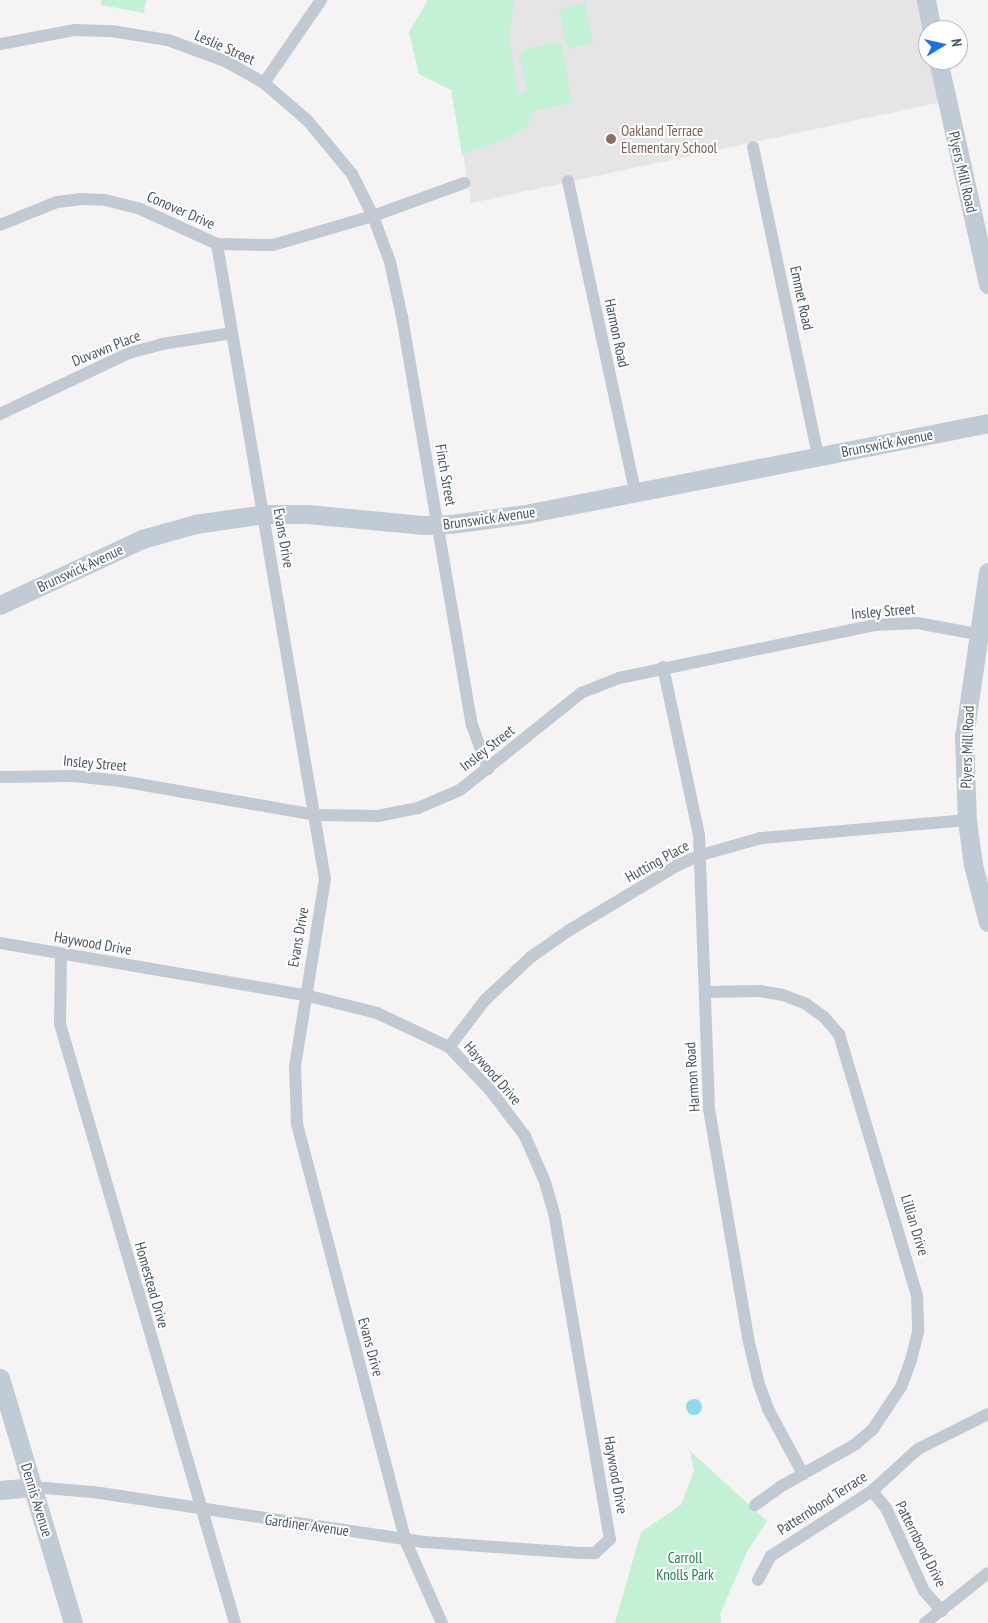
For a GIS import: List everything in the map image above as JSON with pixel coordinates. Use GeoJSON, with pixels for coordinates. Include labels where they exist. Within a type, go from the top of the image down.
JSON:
{"type":"FeatureCollection","features":[{"type":"Feature","properties":{"kind":"street"},"geometry":{"type":"LineString","coordinates":[[264,83],[321,0]]}},
{"type":"Feature","properties":{"kind":"street"},"geometry":{"type":"LineString","coordinates":[[926,0],[930,20]]}},
{"type":"Feature","properties":{"kind":"street","name":"Leslie Street"},"geometry":{"type":"LineString","coordinates":[[0,44],[74,30],[111,31],[159,38],[225,61],[264,83],[308,121],[333,148],[352,174],[374,216]]}},
{"type":"Feature","properties":{"kind":"street","name":"Plyers Mill Road"},"geometry":{"type":"LineString","coordinates":[[940,70],[988,284]]}},
{"type":"Feature","properties":{"kind":"street","name":"Emmet Road"},"geometry":{"type":"LineString","coordinates":[[753,147],[818,456]]}},
{"type":"Feature","properties":{"kind":"street","name":"Harmon Road"},"geometry":{"type":"LineString","coordinates":[[568,181],[635,492]]}},
{"type":"Feature","properties":{"kind":"street","name":"Conover Drive"},"geometry":{"type":"LineString","coordinates":[[0,226],[57,202],[80,199],[105,200],[138,208],[216,244],[273,246],[374,216],[464,183]]}},
{"type":"Feature","properties":{"kind":"street","name":"Finch Street"},"geometry":{"type":"LineString","coordinates":[[374,216],[390,262],[402,317],[472,725],[488,769]]}},
{"type":"Feature","properties":{"kind":"street","name":"Evans Drive"},"geometry":{"type":"LineString","coordinates":[[216,244],[316,815],[325,879],[295,1066],[297,1124],[405,1540],[442,1623]]}},
{"type":"Feature","properties":{"kind":"street","name":"Duvawn Place"},"geometry":{"type":"LineString","coordinates":[[0,414],[129,353],[162,344],[232,333]]}},
{"type":"Feature","properties":{"kind":"street","name":"Brunswick Avenue"},"geometry":{"type":"LineString","coordinates":[[0,605],[142,539],[195,524],[264,514],[307,514],[438,526],[525,514],[988,423]]}},
{"type":"Feature","properties":{"kind":"street","name":"Plyers Mill Road"},"geometry":{"type":"LineString","coordinates":[[988,572],[977,634],[964,736],[967,820],[973,866],[988,922]]}},
{"type":"Feature","properties":{"kind":"street","name":"Insley Street"},"geometry":{"type":"LineString","coordinates":[[0,777],[73,776],[120,781],[316,815],[378,816],[418,808],[460,790],[581,693],[619,678],[663,667],[875,625],[917,623],[977,634]]}},
{"type":"Feature","properties":{"kind":"street","name":"Harmon Road"},"geometry":{"type":"LineString","coordinates":[[663,667],[701,855],[709,1109],[748,1338],[758,1384],[768,1409],[803,1474]]}},
{"type":"Feature","properties":{"kind":"street","name":"Hutting Place"},"geometry":{"type":"LineString","coordinates":[[449,1047],[485,1000],[531,957],[676,866],[701,855],[761,838],[967,820]]}},
{"type":"Feature","properties":{"kind":"street","name":"Haywood Drive"},"geometry":{"type":"LineString","coordinates":[[0,942],[305,995],[377,1013],[449,1047],[490,1090],[525,1136],[545,1182],[555,1218],[610,1539]]}},
{"type":"Feature","properties":{"kind":"street","name":"Homestead Drive"},"geometry":{"type":"LineString","coordinates":[[61,954],[60,1024],[235,1623]]}},
{"type":"Feature","properties":{"kind":"street","name":"Lillian Drive"},"geometry":{"type":"LineString","coordinates":[[705,992],[760,991],[784,995],[806,1004],[824,1017],[839,1034],[917,1295],[918,1332],[911,1360],[888,1408],[856,1444],[803,1474],[755,1506]]}},
{"type":"Feature","properties":{"kind":"street","name":"Dennis Avenue"},"geometry":{"type":"LineString","coordinates":[[0,1378],[73,1623]]}},
{"type":"Feature","properties":{"kind":"street","name":"Patternbond Terrace"},"geometry":{"type":"LineString","coordinates":[[758,1580],[771,1556],[872,1491],[918,1449],[988,1414]]}},
{"type":"Feature","properties":{"kind":"street","name":"Gardiner Avenue"},"geometry":{"type":"LineString","coordinates":[[0,1490],[33,1487],[92,1492],[405,1540],[581,1553],[595,1552],[610,1539]]}},
{"type":"Feature","properties":{"kind":"street","name":"Patternbond Drive"},"geometry":{"type":"LineString","coordinates":[[872,1491],[886,1508],[924,1591],[942,1611]]}},
{"type":"Feature","properties":{"kind":"street"},"geometry":{"type":"LineString","coordinates":[[925,1623],[942,1611],[973,1582],[988,1573]]}},
{"type":"Feature","properties":{"kind":"shaded area","name":"Oakland Terrace Elementary School"},"geometry":{"type":"Polygon","coordinates":[[[426,0],[926,0],[927,20],[918,20],[918,70],[940,70],[946,101],[471,203],[446,47],[426,0]]]}},
{"type":"Feature","properties":{"kind":"green space"},"geometry":{"type":"Polygon","coordinates":[[[101,0],[146,0],[144,13],[101,5],[101,0]]]}},
{"type":"Feature","properties":{"kind":"green space"},"geometry":{"type":"Polygon","coordinates":[[[428,0],[514,0],[509,37],[518,93],[527,92],[519,55],[523,49],[561,42],[572,103],[533,111],[527,127],[510,137],[462,155],[451,90],[419,74],[409,32],[428,0]]]}},
{"type":"Feature","properties":{"kind":"green space"},"geometry":{"type":"Polygon","coordinates":[[[585,2],[593,43],[567,49],[559,9],[585,2]]]}},
{"type":"Feature","properties":{"kind":"green space","name":"Carroll Knolls Park"},"geometry":{"type":"Polygon","coordinates":[[[690,1451],[767,1521],[748,1550],[720,1614],[721,1623],[615,1623],[641,1532],[681,1505],[694,1471],[690,1451]]]}},
{"type":"Feature","properties":{"kind":"water"},"geometry":{"type":"Polygon","coordinates":[[[694,1399],[700,1401],[702,1407],[700,1413],[694,1415],[688,1413],[686,1407],[688,1401],[694,1399]]]}},
{"type":"Feature","properties":{"kind":"place","name":"Oakland Terrace Elementary School"},"geometry":{"type":"Point","coordinates":[611,139]}}]}
